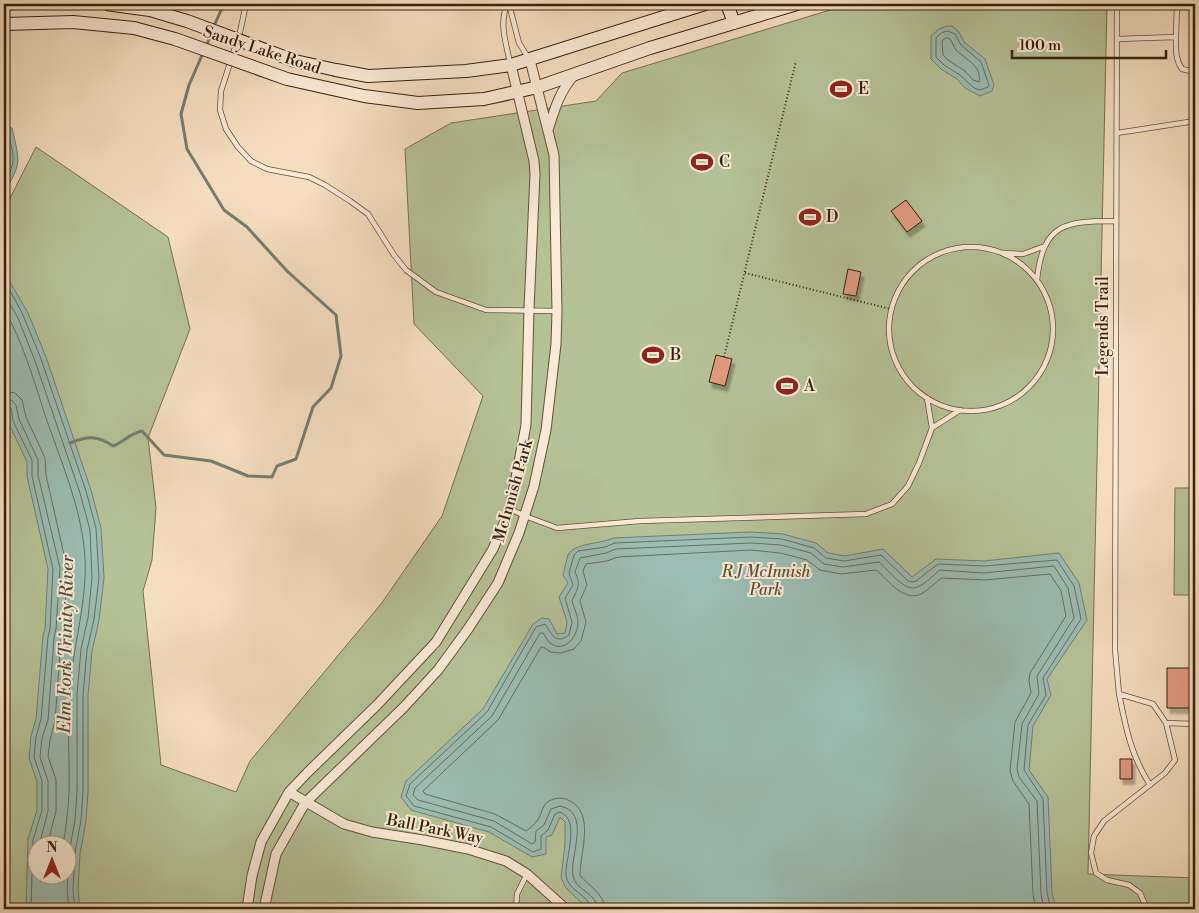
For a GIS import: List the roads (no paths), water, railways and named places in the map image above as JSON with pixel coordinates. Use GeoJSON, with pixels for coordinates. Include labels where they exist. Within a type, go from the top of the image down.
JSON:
{"type":"FeatureCollection","features":[{"type":"Feature","properties":{"kind":"main road","name":"Sandy Lake Road"},"geometry":{"type":"LineString","coordinates":[[106,4],[150,10],[187,21],[295,61],[368,76],[466,71],[511,65],[705,4]]}},
{"type":"Feature","properties":{"kind":"main road"},"geometry":{"type":"LineString","coordinates":[[728,4],[734,23]]}},
{"type":"Feature","properties":{"kind":"main road","name":"Sandy Lake Road"},"geometry":{"type":"LineString","coordinates":[[4,24],[73,22],[134,28],[175,39],[287,79],[364,96],[418,102],[484,99],[538,87],[650,48],[797,4]]}},
{"type":"Feature","properties":{"kind":"street","name":"McInnish Park"},"geometry":{"type":"LineString","coordinates":[[264,909],[276,854],[306,803],[404,708],[438,670],[498,583],[525,516],[534,486],[546,430],[556,344],[557,311],[554,155],[530,60]]}},
{"type":"Feature","properties":{"kind":"street","name":"McInnish Park"},"geometry":{"type":"LineString","coordinates":[[247,909],[252,876],[261,842],[289,792],[377,705],[436,642],[493,549],[510,509],[526,425],[535,174],[534,161],[511,65]]}},
{"type":"Feature","properties":{"kind":"street"},"geometry":{"type":"LineString","coordinates":[[548,131],[556,102],[565,86],[575,74]]}},
{"type":"Feature","properties":{"kind":"street","name":"Ball Park Way"},"geometry":{"type":"LineString","coordinates":[[289,792],[344,824],[372,832],[468,849],[506,861],[527,874],[566,909]]}},
{"type":"Feature","properties":{"kind":"lane"},"geometry":{"type":"LineString","coordinates":[[246,4],[241,30],[221,92],[220,110],[226,129],[251,161],[267,169],[309,177],[326,185],[356,205],[368,214],[394,255],[406,270],[436,292],[486,310],[529,309],[557,311]]}},
{"type":"Feature","properties":{"kind":"lane"},"geometry":{"type":"LineString","coordinates":[[508,4],[512,10],[519,43],[530,60]]}},
{"type":"Feature","properties":{"kind":"lane"},"geometry":{"type":"LineString","coordinates":[[508,4],[503,16],[504,33],[511,65]]}},
{"type":"Feature","properties":{"kind":"lane"},"geometry":{"type":"LineString","coordinates":[[532,4],[532,6],[571,6],[571,4]]}},
{"type":"Feature","properties":{"kind":"lane","name":"Legends Trail"},"geometry":{"type":"LineString","coordinates":[[1117,4],[1115,649],[1119,694],[1127,737],[1140,770],[1150,785]]}},
{"type":"Feature","properties":{"kind":"lane"},"geometry":{"type":"LineString","coordinates":[[1177,4],[1176,58],[1182,70],[1195,72]]}},
{"type":"Feature","properties":{"kind":"lane"},"geometry":{"type":"LineString","coordinates":[[1117,39],[1176,37]]}},
{"type":"Feature","properties":{"kind":"lane"},"geometry":{"type":"LineString","coordinates":[[1116,133],[1195,121]]}},
{"type":"Feature","properties":{"kind":"lane"},"geometry":{"type":"LineString","coordinates":[[1037,280],[1039,261],[1045,246],[1057,230],[1077,222],[1116,221]]}},
{"type":"Feature","properties":{"kind":"lane"},"geometry":{"type":"LineString","coordinates":[[1001,253],[1021,264],[1037,280],[1048,301],[1053,323],[1051,346],[1044,365],[1033,382],[1018,396],[1000,405],[980,410],[960,410],[943,406],[927,398],[911,385],[899,368],[894,356],[889,329],[891,309],[900,287],[914,269],[933,256],[955,248],[978,247],[1001,253],[1023,254],[1045,246]]}},
{"type":"Feature","properties":{"kind":"lane"},"geometry":{"type":"LineString","coordinates":[[510,509],[557,528],[640,521],[866,514],[892,504],[908,486],[932,428],[927,398]]}},
{"type":"Feature","properties":{"kind":"lane"},"geometry":{"type":"LineString","coordinates":[[932,428],[960,410]]}},
{"type":"Feature","properties":{"kind":"lane"},"geometry":{"type":"LineString","coordinates":[[1119,694],[1153,704],[1166,723],[1175,760],[1164,773],[1104,821],[1094,836],[1091,853],[1096,873],[1107,880],[1129,885],[1140,893],[1146,909]]}},
{"type":"Feature","properties":{"kind":"lane"},"geometry":{"type":"LineString","coordinates":[[1166,723],[1195,724]]}},
{"type":"Feature","properties":{"kind":"lane"},"geometry":{"type":"LineString","coordinates":[[516,909],[516,894],[527,874]]}},
{"type":"Feature","properties":{"kind":"water"},"geometry":{"type":"Polygon","coordinates":[[[952,26],[959,32],[964,42],[985,59],[994,85],[992,91],[980,96],[965,88],[957,79],[941,69],[931,59],[931,36],[939,29],[952,26]]]}},
{"type":"Feature","properties":{"kind":"water"},"geometry":{"type":"Polygon","coordinates":[[[4,126],[12,128],[18,162],[14,175],[4,193],[4,126]]]}},
{"type":"Feature","properties":{"kind":"water","name":"Elm Fork Trinity River"},"geometry":{"type":"Polygon","coordinates":[[[4,266],[11,284],[28,313],[46,357],[91,490],[101,528],[104,578],[99,620],[92,651],[88,696],[88,792],[86,821],[80,854],[78,890],[80,909],[26,909],[28,839],[28,886],[78,886],[78,836],[29,836],[37,810],[37,782],[29,758],[31,736],[36,719],[45,629],[48,569],[27,476],[27,462],[8,422],[4,393],[4,266]]]}},
{"type":"Feature","properties":{"kind":"water"},"geometry":{"type":"Polygon","coordinates":[[[751,532],[783,534],[816,543],[828,553],[845,556],[883,549],[912,577],[936,559],[984,561],[1059,553],[1079,583],[1087,620],[1047,679],[1051,695],[1033,726],[1029,770],[1048,797],[1052,893],[1056,909],[588,909],[566,888],[561,878],[565,844],[565,822],[560,817],[552,835],[546,837],[546,854],[532,857],[489,832],[411,810],[401,797],[406,781],[483,709],[533,624],[542,618],[549,619],[557,634],[565,633],[567,622],[559,597],[568,583],[563,575],[568,555],[571,551],[582,546],[613,538],[751,532]]]}},
{"type":"Feature","properties":{"kind":"waterway"},"geometry":{"type":"LineString","coordinates":[[213,28],[224,4]]}},
{"type":"Feature","properties":{"kind":"waterway"},"geometry":{"type":"LineString","coordinates":[[206,47],[211,34]]}},
{"type":"Feature","properties":{"kind":"waterway"},"geometry":{"type":"LineString","coordinates":[[70,443],[82,439],[97,438],[113,446],[142,431],[164,455],[211,461],[248,476],[272,477],[277,466],[296,459],[313,407],[331,388],[341,356],[336,315],[287,271],[247,227],[224,210],[187,149],[181,114],[189,85],[203,53]]}},
{"type":"Feature","properties":{"kind":"place","name":"E"},"geometry":{"type":"Point","coordinates":[841,89]}},
{"type":"Feature","properties":{"kind":"place","name":"C"},"geometry":{"type":"Point","coordinates":[702,162]}},
{"type":"Feature","properties":{"kind":"place","name":"D"},"geometry":{"type":"Point","coordinates":[810,217]}},
{"type":"Feature","properties":{"kind":"place","name":"B"},"geometry":{"type":"Point","coordinates":[653,355]}},
{"type":"Feature","properties":{"kind":"place","name":"A"},"geometry":{"type":"Point","coordinates":[787,386]}},
{"type":"Feature","properties":{"kind":"park label","name":"R J McInnish Park"},"geometry":{"type":"Point","coordinates":[766,581]}}]}
